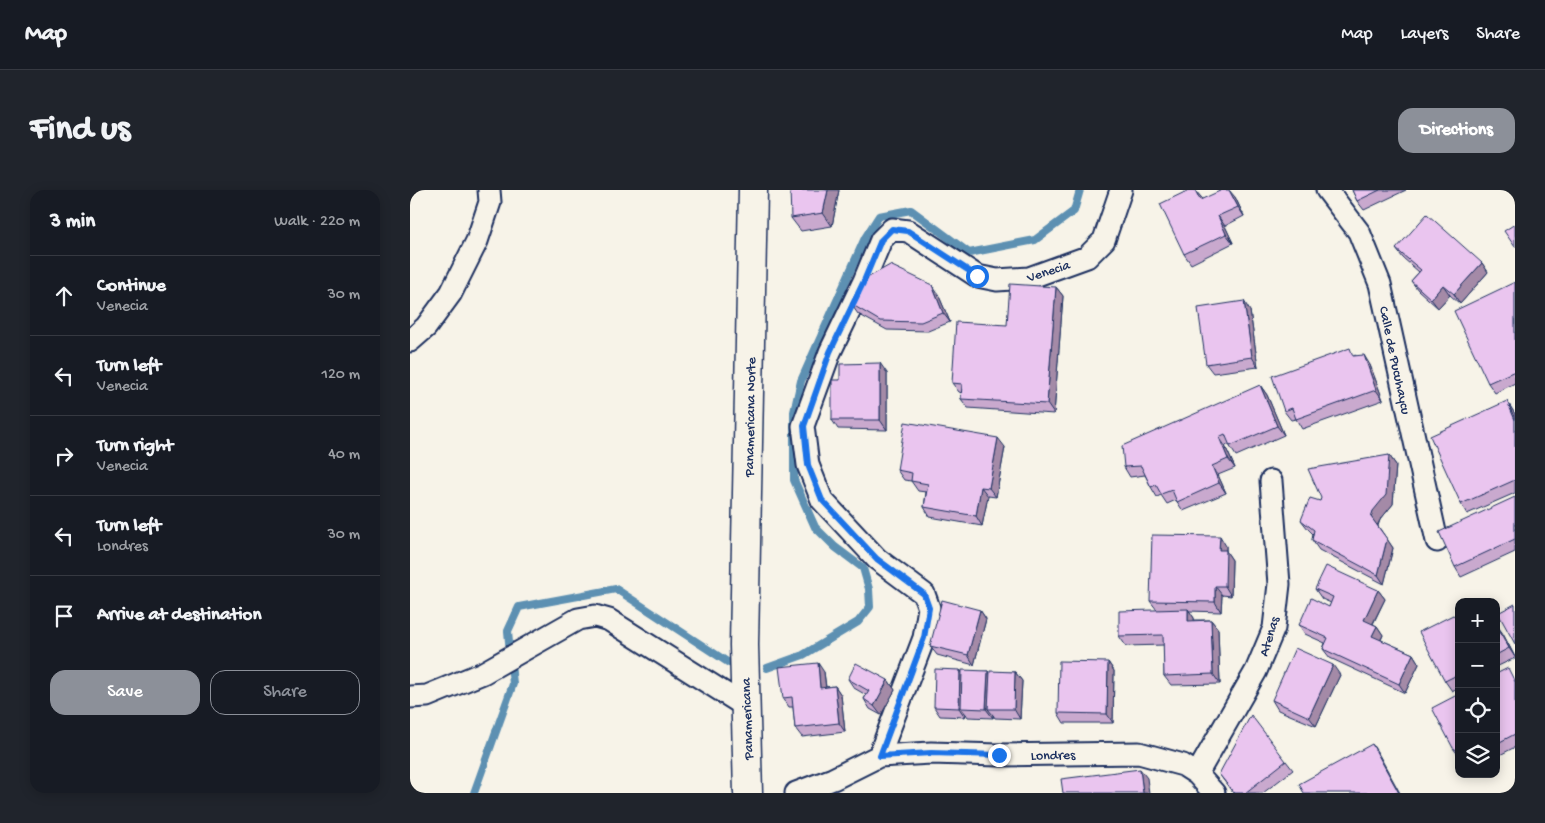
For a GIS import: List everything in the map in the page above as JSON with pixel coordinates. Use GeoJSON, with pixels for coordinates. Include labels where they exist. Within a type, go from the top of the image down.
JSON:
{"type":"FeatureCollection","features":[{"type":"Feature","properties":{"kind":"main road","name":"Panamericana Norte"},"geometry":{"type":"LineString","coordinates":[[744,645],[753,190]]}},
{"type":"Feature","properties":{"kind":"main road","name":"Panamericana"},"geometry":{"type":"LineString","coordinates":[[744,645],[748,793]]}},
{"type":"Feature","properties":{"kind":"street"},"geometry":{"type":"LineString","coordinates":[[410,341],[426,327],[451,293],[477,241],[490,202],[489,190]]}},
{"type":"Feature","properties":{"kind":"street","name":"Venecia"},"geometry":{"type":"LineString","coordinates":[[880,756],[924,638],[929,608],[924,594],[877,559],[822,500],[808,465],[804,426],[830,352],[864,281],[881,240],[892,229],[908,231],[977,276],[997,280],[1029,278],[1087,257],[1104,240],[1121,190]]}},
{"type":"Feature","properties":{"kind":"street","name":"Calle de Pucuhaycu"},"geometry":{"type":"LineString","coordinates":[[1327,190],[1359,232],[1380,284],[1437,541]]}},
{"type":"Feature","properties":{"kind":"street","name":"Atenas"},"geometry":{"type":"LineString","coordinates":[[1197,774],[1256,671],[1274,628],[1279,584],[1271,481]]}},
{"type":"Feature","properties":{"kind":"street"},"geometry":{"type":"LineString","coordinates":[[410,697],[427,696],[483,673],[578,618],[595,616],[609,620],[745,706]]}},
{"type":"Feature","properties":{"kind":"street","name":"Londres"},"geometry":{"type":"LineString","coordinates":[[796,793],[833,779],[880,756],[931,753],[999,755],[1139,753],[1183,765],[1197,774],[1214,793]]}},
{"type":"Feature","properties":{"kind":"building"},"geometry":{"type":"Polygon","coordinates":[[[790,190],[828,190],[823,213],[791,218],[790,190]]]}},
{"type":"Feature","properties":{"kind":"building"},"geometry":{"type":"Polygon","coordinates":[[[1189,190],[1195,190],[1200,200],[1222,190],[1229,190],[1238,207],[1218,216],[1226,234],[1184,254],[1160,204],[1189,190]]]}},
{"type":"Feature","properties":{"kind":"building"},"geometry":{"type":"Polygon","coordinates":[[[1352,190],[1380,190],[1357,201],[1352,190]]]}},
{"type":"Feature","properties":{"kind":"building"},"geometry":{"type":"Polygon","coordinates":[[[1427,214],[1482,263],[1454,294],[1443,285],[1431,299],[1411,281],[1421,270],[1396,249],[1427,214]]]}},
{"type":"Feature","properties":{"kind":"building"},"geometry":{"type":"Polygon","coordinates":[[[1515,224],[1515,247],[1504,231],[1515,224]]]}},
{"type":"Feature","properties":{"kind":"building"},"geometry":{"type":"Polygon","coordinates":[[[890,265],[932,285],[943,313],[921,322],[880,321],[851,304],[867,278],[890,265]]]}},
{"type":"Feature","properties":{"kind":"building"},"geometry":{"type":"Polygon","coordinates":[[[1515,282],[1515,371],[1488,383],[1454,311],[1515,282]]]}},
{"type":"Feature","properties":{"kind":"building"},"geometry":{"type":"Polygon","coordinates":[[[1010,284],[1056,287],[1047,404],[961,399],[962,384],[952,383],[956,322],[1007,325],[1010,284]]]}},
{"type":"Feature","properties":{"kind":"building"},"geometry":{"type":"Polygon","coordinates":[[[1244,301],[1252,357],[1206,364],[1198,308],[1244,301]]]}},
{"type":"Feature","properties":{"kind":"building"},"geometry":{"type":"Polygon","coordinates":[[[1350,348],[1353,356],[1364,355],[1376,390],[1296,419],[1292,408],[1284,411],[1272,376],[1350,348]]]}},
{"type":"Feature","properties":{"kind":"building"},"geometry":{"type":"Polygon","coordinates":[[[880,363],[880,420],[832,420],[832,380],[840,380],[840,364],[880,363]]]}},
{"type":"Feature","properties":{"kind":"building"},"geometry":{"type":"Polygon","coordinates":[[[1260,385],[1277,426],[1230,446],[1225,434],[1219,437],[1228,459],[1212,466],[1219,483],[1177,502],[1172,490],[1161,494],[1156,485],[1151,487],[1141,466],[1124,467],[1122,446],[1260,385]]]}},
{"type":"Feature","properties":{"kind":"building"},"geometry":{"type":"Polygon","coordinates":[[[1507,401],[1515,420],[1515,480],[1461,504],[1430,436],[1507,401]]]}},
{"type":"Feature","properties":{"kind":"building"},"geometry":{"type":"Polygon","coordinates":[[[905,422],[998,438],[989,488],[981,487],[976,516],[924,507],[928,484],[911,481],[912,473],[897,470],[905,422]]]}},
{"type":"Feature","properties":{"kind":"building"},"geometry":{"type":"Polygon","coordinates":[[[1389,455],[1386,495],[1373,511],[1371,517],[1387,539],[1378,575],[1312,540],[1314,530],[1301,520],[1310,498],[1320,501],[1321,498],[1308,469],[1389,455]]]}},
{"type":"Feature","properties":{"kind":"building"},"geometry":{"type":"Polygon","coordinates":[[[1515,497],[1515,539],[1455,567],[1439,532],[1515,497]]]}},
{"type":"Feature","properties":{"kind":"building"},"geometry":{"type":"Polygon","coordinates":[[[1152,535],[1220,536],[1219,550],[1226,550],[1225,586],[1215,586],[1215,602],[1150,601],[1152,535]]]}},
{"type":"Feature","properties":{"kind":"building"},"geometry":{"type":"Polygon","coordinates":[[[1326,566],[1378,590],[1364,620],[1377,626],[1372,636],[1413,654],[1399,684],[1323,649],[1328,638],[1299,625],[1311,598],[1329,607],[1333,597],[1315,589],[1326,566]]]}},
{"type":"Feature","properties":{"kind":"building"},"geometry":{"type":"Polygon","coordinates":[[[942,600],[980,610],[968,655],[930,646],[942,600]]]}},
{"type":"Feature","properties":{"kind":"building"},"geometry":{"type":"Polygon","coordinates":[[[1515,604],[1515,644],[1500,617],[1500,612],[1515,604]]]}},
{"type":"Feature","properties":{"kind":"building"},"geometry":{"type":"Polygon","coordinates":[[[1188,609],[1188,621],[1211,620],[1213,674],[1164,676],[1163,635],[1119,636],[1119,611],[1188,609]]]}},
{"type":"Feature","properties":{"kind":"building"},"geometry":{"type":"Polygon","coordinates":[[[1453,615],[1455,616],[1455,676],[1445,681],[1419,632],[1453,615]]]}},
{"type":"Feature","properties":{"kind":"building"},"geometry":{"type":"Polygon","coordinates":[[[1500,632],[1509,648],[1500,653],[1500,632]]]}},
{"type":"Feature","properties":{"kind":"building"},"geometry":{"type":"Polygon","coordinates":[[[1295,648],[1333,665],[1309,717],[1272,700],[1295,648]]]}},
{"type":"Feature","properties":{"kind":"building"},"geometry":{"type":"Polygon","coordinates":[[[1059,661],[1108,662],[1107,714],[1058,713],[1059,661]]]}},
{"type":"Feature","properties":{"kind":"building"},"geometry":{"type":"Polygon","coordinates":[[[818,663],[820,688],[835,686],[839,723],[795,728],[792,697],[783,698],[779,667],[818,663]]]}},
{"type":"Feature","properties":{"kind":"building"},"geometry":{"type":"Polygon","coordinates":[[[856,663],[888,680],[874,706],[864,699],[869,691],[848,679],[856,663]]]}},
{"type":"Feature","properties":{"kind":"building"},"geometry":{"type":"Polygon","coordinates":[[[1508,668],[1515,682],[1515,734],[1500,742],[1500,688],[1500,672],[1508,668]]]}},
{"type":"Feature","properties":{"kind":"building"},"geometry":{"type":"Polygon","coordinates":[[[935,669],[960,670],[959,708],[934,707],[935,669]]]}},
{"type":"Feature","properties":{"kind":"building"},"geometry":{"type":"Polygon","coordinates":[[[962,670],[988,671],[986,709],[961,708],[962,670]]]}},
{"type":"Feature","properties":{"kind":"building"},"geometry":{"type":"Polygon","coordinates":[[[990,671],[1015,672],[1014,709],[988,709],[990,671]]]}},
{"type":"Feature","properties":{"kind":"building"},"geometry":{"type":"Polygon","coordinates":[[[1455,696],[1455,749],[1453,748],[1432,708],[1455,696]]]}},
{"type":"Feature","properties":{"kind":"building"},"geometry":{"type":"Polygon","coordinates":[[[1251,715],[1286,761],[1245,793],[1234,793],[1219,774],[1251,715]]]}},
{"type":"Feature","properties":{"kind":"building"},"geometry":{"type":"Polygon","coordinates":[[[1372,744],[1399,793],[1304,793],[1299,784],[1372,744]]]}},
{"type":"Feature","properties":{"kind":"building"},"geometry":{"type":"Polygon","coordinates":[[[1140,769],[1143,793],[1063,793],[1061,779],[1140,769]]]}},
{"type":"Feature","properties":{"kind":"waterway"},"geometry":{"type":"LineString","coordinates":[[767,668],[803,655],[858,622],[870,607],[869,589],[863,568],[835,547],[815,527],[794,480],[794,412],[801,381],[865,238],[879,216],[911,210],[969,253],[1035,240],[1074,211],[1080,190]]}},
{"type":"Feature","properties":{"kind":"waterway"},"geometry":{"type":"LineString","coordinates":[[474,793],[513,684],[508,631],[519,607],[616,589],[729,663]]}},
{"type":"Feature","properties":{"kind":"route"},"geometry":{"type":"LineString","coordinates":[[977,276],[908,231],[892,229],[881,240],[864,281],[830,352],[804,426],[808,465],[822,500],[877,559],[924,594],[929,608],[924,638],[880,756],[931,753],[999,755]]}}]}
